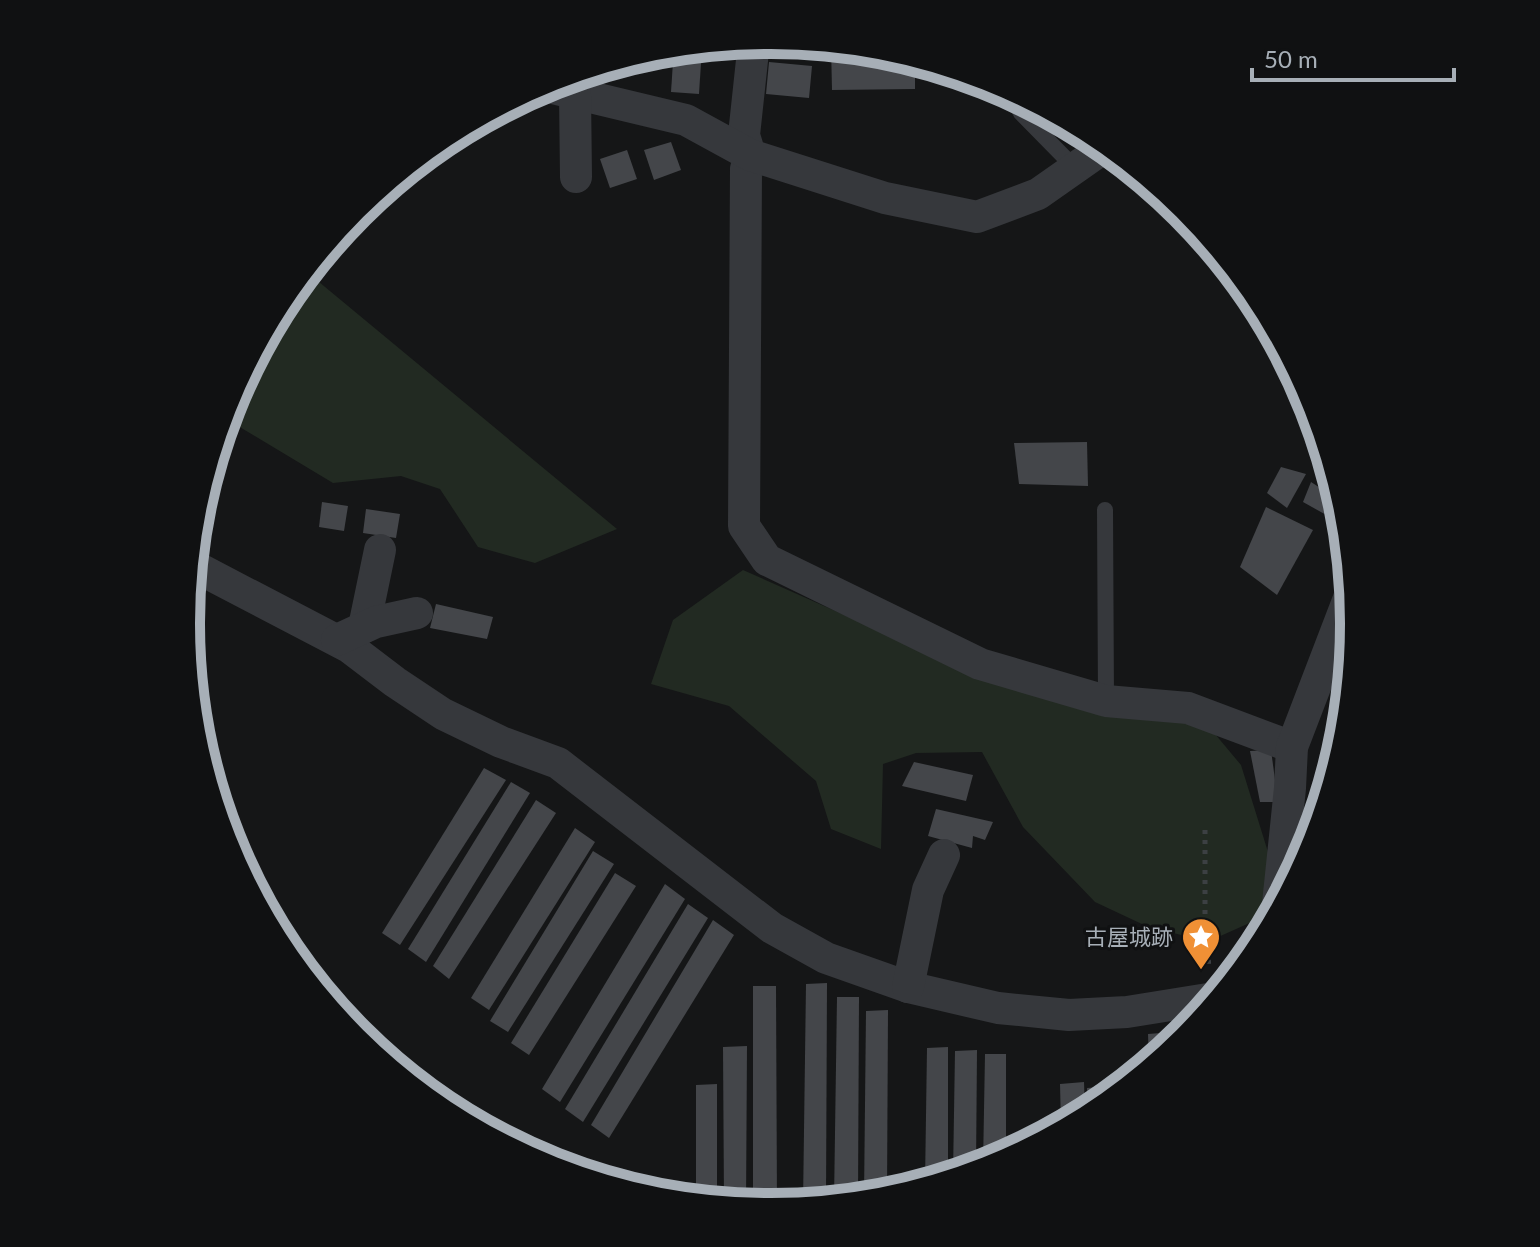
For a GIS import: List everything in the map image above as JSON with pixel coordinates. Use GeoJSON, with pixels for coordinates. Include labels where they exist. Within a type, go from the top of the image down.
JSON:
{"type":"FeatureCollection","features":[{"type":"Feature","properties":{"kind":"street"},"geometry":{"type":"LineString","coordinates":[[753,54],[744,135],[750,155],[746,169],[744,526],[767,560],[980,664],[1106,701],[1188,708],[1292,747]]}},
{"type":"Feature","properties":{"kind":"street"},"geometry":{"type":"LineString","coordinates":[[566,92],[686,120],[750,155],[885,198],[977,217],[1038,194],[1093,155]]}},
{"type":"Feature","properties":{"kind":"street"},"geometry":{"type":"LineString","coordinates":[[560,94],[576,177]]}},
{"type":"Feature","properties":{"kind":"street"},"geometry":{"type":"LineString","coordinates":[[351,634],[380,550]]}},
{"type":"Feature","properties":{"kind":"street"},"geometry":{"type":"LineString","coordinates":[[203,570],[351,634],[443,714],[501,742],[558,763],[772,928],[826,958],[908,987],[998,1008],[1069,1015],[1127,1012],[1197,1001]]}},
{"type":"Feature","properties":{"kind":"street"},"geometry":{"type":"LineString","coordinates":[[351,634],[376,622],[417,613]]}},
{"type":"Feature","properties":{"kind":"street"},"geometry":{"type":"LineString","coordinates":[[1281,875],[1292,747],[1340,622]]}},
{"type":"Feature","properties":{"kind":"street"},"geometry":{"type":"LineString","coordinates":[[908,987],[928,890],[944,855]]}},
{"type":"Feature","properties":{"kind":"lane"},"geometry":{"type":"LineString","coordinates":[[1021,112],[1075,168]]}},
{"type":"Feature","properties":{"kind":"lane"},"geometry":{"type":"LineString","coordinates":[[1105,510],[1106,701]]}},
{"type":"Feature","properties":{"kind":"path"},"geometry":{"type":"LineString","coordinates":[[1205,830],[1205,915],[1211,984]]}},
{"type":"Feature","properties":{"kind":"shaded area"},"geometry":{"type":"Polygon","coordinates":[[[316,280],[617,529],[535,563],[478,547],[440,489],[401,476],[333,483],[237,425],[277,339],[316,280]]]}},
{"type":"Feature","properties":{"kind":"shaded area"},"geometry":{"type":"Polygon","coordinates":[[[743,570],[973,672],[1210,728],[1241,765],[1268,852],[1264,907],[1256,920],[1207,942],[1144,925],[1095,902],[1023,827],[982,752],[916,753],[883,764],[881,849],[831,829],[816,781],[729,706],[651,684],[673,620],[743,570]]]}},
{"type":"Feature","properties":{"kind":"building"},"geometry":{"type":"Polygon","coordinates":[[[831,58],[915,73],[915,89],[832,90],[831,58]]]}},
{"type":"Feature","properties":{"kind":"building"},"geometry":{"type":"Polygon","coordinates":[[[769,62],[812,66],[809,98],[766,94],[769,62]]]}},
{"type":"Feature","properties":{"kind":"building"},"geometry":{"type":"Polygon","coordinates":[[[673,63],[701,63],[699,94],[671,92],[673,63]]]}},
{"type":"Feature","properties":{"kind":"building"},"geometry":{"type":"Polygon","coordinates":[[[671,142],[681,170],[654,180],[644,150],[671,142]]]}},
{"type":"Feature","properties":{"kind":"building"},"geometry":{"type":"Polygon","coordinates":[[[627,150],[637,179],[610,188],[600,159],[627,150]]]}},
{"type":"Feature","properties":{"kind":"building"},"geometry":{"type":"Polygon","coordinates":[[[1087,442],[1088,486],[1019,484],[1014,443],[1087,442]]]}},
{"type":"Feature","properties":{"kind":"building"},"geometry":{"type":"Polygon","coordinates":[[[1281,467],[1306,474],[1287,508],[1267,493],[1281,467]]]}},
{"type":"Feature","properties":{"kind":"building"},"geometry":{"type":"Polygon","coordinates":[[[1311,482],[1324,490],[1330,517],[1303,502],[1311,482]]]}},
{"type":"Feature","properties":{"kind":"building"},"geometry":{"type":"Polygon","coordinates":[[[322,502],[348,506],[344,531],[319,527],[322,502]]]}},
{"type":"Feature","properties":{"kind":"building"},"geometry":{"type":"Polygon","coordinates":[[[1266,507],[1313,530],[1277,595],[1240,567],[1266,507]]]}},
{"type":"Feature","properties":{"kind":"building"},"geometry":{"type":"Polygon","coordinates":[[[366,509],[400,514],[396,538],[363,533],[366,509]]]}},
{"type":"Feature","properties":{"kind":"building"},"geometry":{"type":"Polygon","coordinates":[[[436,604],[493,617],[487,639],[430,628],[436,604]]]}},
{"type":"Feature","properties":{"kind":"building"},"geometry":{"type":"Polygon","coordinates":[[[1271,750],[1278,802],[1260,802],[1250,751],[1271,750]]]}},
{"type":"Feature","properties":{"kind":"building"},"geometry":{"type":"Polygon","coordinates":[[[914,762],[973,775],[966,801],[902,786],[914,762]]]}},
{"type":"Feature","properties":{"kind":"building"},"geometry":{"type":"Polygon","coordinates":[[[484,768],[506,780],[400,945],[382,933],[484,768]]]}},
{"type":"Feature","properties":{"kind":"building"},"geometry":{"type":"Polygon","coordinates":[[[511,782],[530,793],[426,962],[408,949],[511,782]]]}},
{"type":"Feature","properties":{"kind":"building"},"geometry":{"type":"Polygon","coordinates":[[[536,800],[556,813],[449,979],[433,966],[536,800]]]}},
{"type":"Feature","properties":{"kind":"building"},"geometry":{"type":"Polygon","coordinates":[[[936,809],[993,822],[985,840],[973,836],[972,848],[928,836],[936,809]]]}},
{"type":"Feature","properties":{"kind":"building"},"geometry":{"type":"Polygon","coordinates":[[[1306,815],[1299,833],[1294,821],[1306,815]]]}},
{"type":"Feature","properties":{"kind":"building"},"geometry":{"type":"Polygon","coordinates":[[[575,828],[595,842],[489,1010],[471,998],[575,828]]]}},
{"type":"Feature","properties":{"kind":"building"},"geometry":{"type":"Polygon","coordinates":[[[593,851],[614,864],[508,1032],[490,1021],[593,851]]]}},
{"type":"Feature","properties":{"kind":"building"},"geometry":{"type":"Polygon","coordinates":[[[615,873],[636,886],[529,1055],[511,1043],[615,873]]]}},
{"type":"Feature","properties":{"kind":"building"},"geometry":{"type":"Polygon","coordinates":[[[665,884],[685,899],[560,1102],[542,1089],[665,884]]]}},
{"type":"Feature","properties":{"kind":"building"},"geometry":{"type":"Polygon","coordinates":[[[688,904],[708,918],[583,1122],[565,1109],[688,904]]]}},
{"type":"Feature","properties":{"kind":"building"},"geometry":{"type":"Polygon","coordinates":[[[713,920],[734,935],[609,1138],[591,1125],[713,920]]]}},
{"type":"Feature","properties":{"kind":"building"},"geometry":{"type":"Polygon","coordinates":[[[827,983],[826,1190],[803,1192],[806,984],[827,983]]]}},
{"type":"Feature","properties":{"kind":"building"},"geometry":{"type":"Polygon","coordinates":[[[753,986],[776,986],[777,1193],[753,1193],[753,986]]]}},
{"type":"Feature","properties":{"kind":"building"},"geometry":{"type":"Polygon","coordinates":[[[837,997],[859,997],[858,1186],[834,1189],[837,997]]]}},
{"type":"Feature","properties":{"kind":"building"},"geometry":{"type":"Polygon","coordinates":[[[888,1010],[887,1181],[864,1185],[866,1011],[888,1010]]]}},
{"type":"Feature","properties":{"kind":"building"},"geometry":{"type":"Polygon","coordinates":[[[1166,1033],[1148,1049],[1148,1034],[1166,1033]]]}},
{"type":"Feature","properties":{"kind":"building"},"geometry":{"type":"Polygon","coordinates":[[[747,1046],[746,1192],[724,1191],[723,1047],[747,1046]]]}},
{"type":"Feature","properties":{"kind":"building"},"geometry":{"type":"Polygon","coordinates":[[[948,1047],[948,1165],[925,1172],[927,1048],[948,1047]]]}},
{"type":"Feature","properties":{"kind":"building"},"geometry":{"type":"Polygon","coordinates":[[[977,1050],[976,1154],[953,1163],[955,1051],[977,1050]]]}},
{"type":"Feature","properties":{"kind":"building"},"geometry":{"type":"Polygon","coordinates":[[[985,1054],[1006,1054],[1006,1142],[983,1152],[985,1054]]]}},
{"type":"Feature","properties":{"kind":"building"},"geometry":{"type":"Polygon","coordinates":[[[1084,1082],[1084,1098],[1061,1113],[1060,1084],[1084,1082]]]}},
{"type":"Feature","properties":{"kind":"building"},"geometry":{"type":"Polygon","coordinates":[[[717,1084],[717,1190],[696,1188],[696,1085],[717,1084]]]}},
{"type":"Feature","properties":{"kind":"building"},"geometry":{"type":"Polygon","coordinates":[[[1100,1087],[1087,1096],[1087,1088],[1100,1087]]]}},
{"type":"Feature","properties":{"kind":"place","name":"古屋城跡"},"geometry":{"type":"Point","coordinates":[1201,971]}}]}
